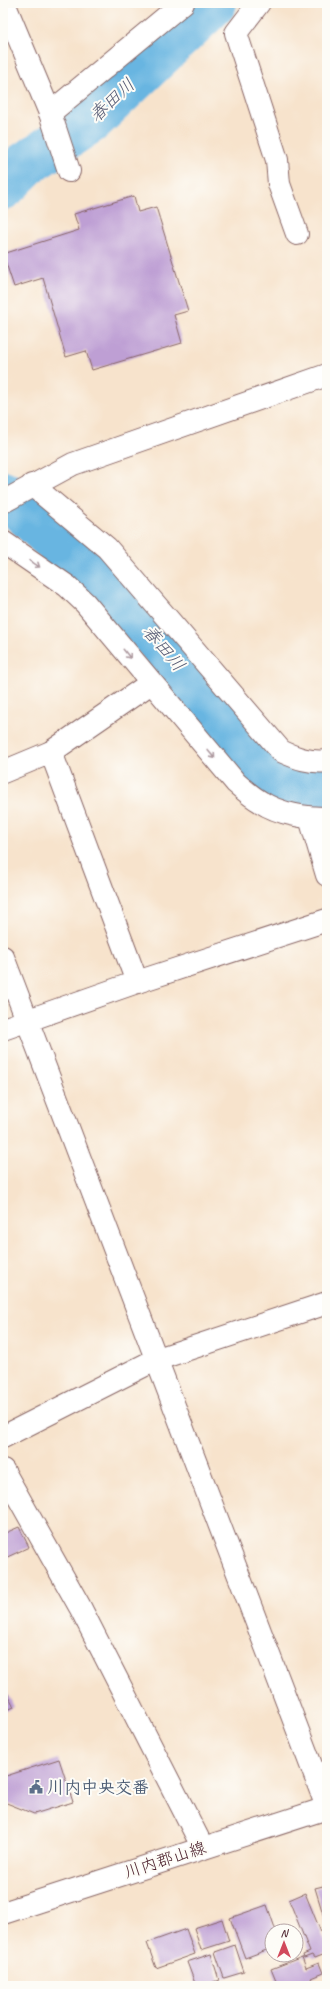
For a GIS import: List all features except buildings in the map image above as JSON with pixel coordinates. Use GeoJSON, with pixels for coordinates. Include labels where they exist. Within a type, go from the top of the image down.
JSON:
{"type":"FeatureCollection","features":[{"type":"Feature","properties":{"kind":"street"},"geometry":{"type":"LineString","coordinates":[[4,3],[10,41],[51,117],[67,165]]}},
{"type":"Feature","properties":{"kind":"street"},"geometry":{"type":"LineString","coordinates":[[51,117],[183,3]]}},
{"type":"Feature","properties":{"kind":"street"},"geometry":{"type":"LineString","coordinates":[[259,3],[236,33],[277,160],[279,184],[297,234]]}},
{"type":"Feature","properties":{"kind":"street"},"geometry":{"type":"LineString","coordinates":[[3,502],[73,464],[327,375]]}},
{"type":"Feature","properties":{"kind":"street"},"geometry":{"type":"LineString","coordinates":[[29,487],[107,548],[281,751],[297,758],[318,762],[327,761]]}},
{"type":"Feature","properties":{"kind":"street"},"geometry":{"type":"LineString","coordinates":[[3,542],[67,586],[85,603],[236,783],[262,803],[286,812],[319,818],[327,874]]}},
{"type":"Feature","properties":{"kind":"street"},"geometry":{"type":"LineString","coordinates":[[3,772],[51,752],[151,683]]}},
{"type":"Feature","properties":{"kind":"street"},"geometry":{"type":"LineString","coordinates":[[51,752],[137,982]]}},
{"type":"Feature","properties":{"kind":"street"},"geometry":{"type":"LineString","coordinates":[[3,1029],[137,982],[327,920]]}},
{"type":"Feature","properties":{"kind":"street"},"geometry":{"type":"LineString","coordinates":[[3,957],[155,1360],[327,1807]]}},
{"type":"Feature","properties":{"kind":"street"},"geometry":{"type":"LineString","coordinates":[[3,1437],[155,1360],[327,1303]]}},
{"type":"Feature","properties":{"kind":"street"},"geometry":{"type":"LineString","coordinates":[[3,1470],[80,1607],[203,1848]]}},
{"type":"Feature","properties":{"kind":"street","name":"川内郡山線"},"geometry":{"type":"LineString","coordinates":[[3,1913],[327,1807]]}},
{"type":"Feature","properties":{"kind":"waterway","name":"春田川"},"geometry":{"type":"LineString","coordinates":[[3,187],[26,164],[90,121],[214,3]]}},
{"type":"Feature","properties":{"kind":"waterway","name":"春田川"},"geometry":{"type":"LineString","coordinates":[[3,493],[139,618],[271,777],[299,785],[327,788]]}},
{"type":"Feature","properties":{"kind":"place","name":"川内中央交番"},"geometry":{"type":"Point","coordinates":[36,1787]}}]}
